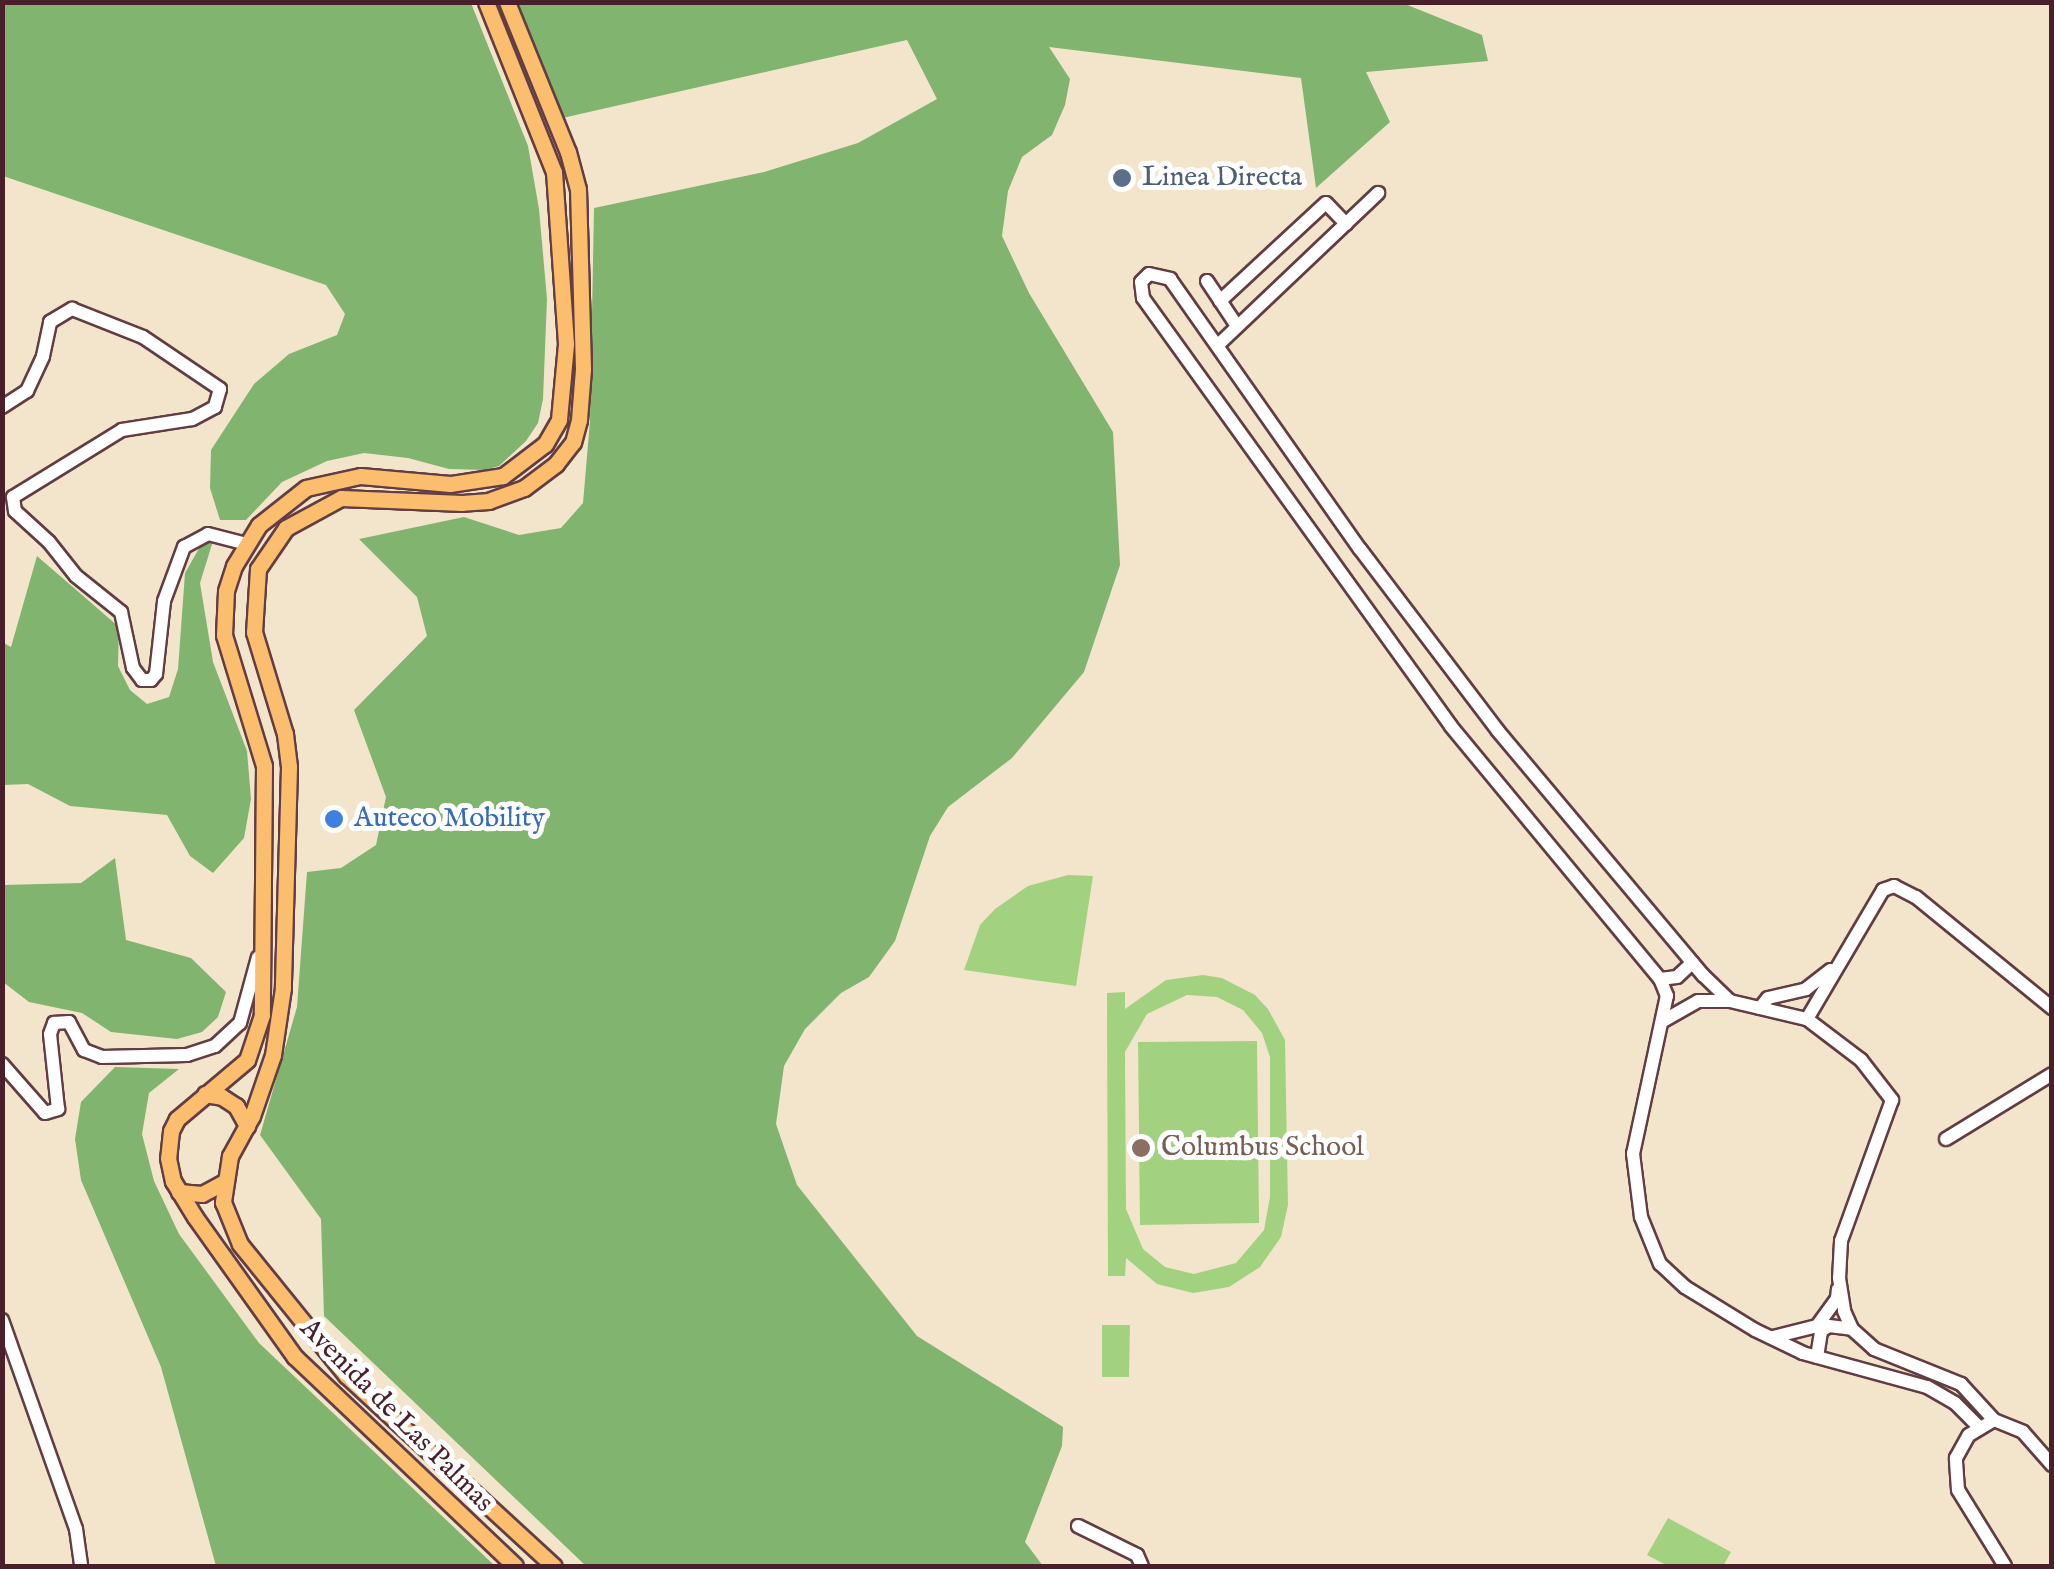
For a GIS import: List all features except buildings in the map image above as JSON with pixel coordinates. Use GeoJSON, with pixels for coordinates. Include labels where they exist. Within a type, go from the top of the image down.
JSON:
{"type":"FeatureCollection","features":[{"type":"Feature","properties":{"kind":"main road","name":"Avenida de Las Palmas"},"geometry":{"type":"LineString","coordinates":[[486,2],[554,172],[566,344],[559,420],[545,444],[503,476],[450,484],[360,476],[324,480],[276,509],[246,544],[226,591],[224,624],[228,656],[263,753],[266,933],[262,1015],[254,1046],[236,1073],[186,1108],[171,1131],[168,1158],[179,1192],[296,1356],[515,1566]]}},
{"type":"Feature","properties":{"kind":"main road"},"geometry":{"type":"LineString","coordinates":[[179,1192],[202,1194],[223,1183],[278,1034],[289,884],[289,767],[285,734],[254,632],[258,568],[286,528],[341,498],[462,503],[490,501],[524,488],[556,464],[573,442],[580,420],[583,369],[578,189],[568,152],[507,2]]}},
{"type":"Feature","properties":{"kind":"main road"},"geometry":{"type":"LineString","coordinates":[[205,1094],[222,1097],[236,1106],[247,1126]]}},
{"type":"Feature","properties":{"kind":"main road","name":"Avenida de Las Palmas"},"geometry":{"type":"LineString","coordinates":[[223,1183],[231,1229],[314,1340],[346,1375],[554,1566]]}},
{"type":"Feature","properties":{"kind":"street"},"geometry":{"type":"LineString","coordinates":[[1218,344],[1378,192]]}},
{"type":"Feature","properties":{"kind":"street"},"geometry":{"type":"LineString","coordinates":[[1220,301],[1326,204],[1346,224]]}},
{"type":"Feature","properties":{"kind":"street"},"geometry":{"type":"LineString","coordinates":[[1730,1001],[1692,963],[1498,731],[1360,549],[1170,279],[1155,272],[1144,278],[1143,298],[1171,340],[1451,726],[1660,979],[1666,996],[1663,1021],[1646,1075],[1633,1154],[1649,1241],[1660,1264],[1684,1287],[1770,1338],[1817,1357],[1927,1387],[1954,1403],[1980,1428]]}},
{"type":"Feature","properties":{"kind":"street"},"geometry":{"type":"LineString","coordinates":[[1207,281],[1237,326]]}},
{"type":"Feature","properties":{"kind":"street"},"geometry":{"type":"LineString","coordinates":[[2,406],[27,391],[43,356],[50,322],[72,309],[164,348],[220,390],[218,404],[204,413],[122,430],[13,496],[15,511],[76,576],[121,612],[133,668],[142,680],[151,680],[156,674],[164,601],[184,547],[208,534],[246,544]]}},
{"type":"Feature","properties":{"kind":"street"},"geometry":{"type":"LineString","coordinates":[[1807,1018],[1883,890],[1898,887],[2052,1008]]}},
{"type":"Feature","properties":{"kind":"street"},"geometry":{"type":"LineString","coordinates":[[2,1064],[44,1114],[58,1109],[50,1034],[54,1022],[69,1022],[84,1050],[102,1057],[187,1055],[215,1046],[240,1023],[266,933]]}},
{"type":"Feature","properties":{"kind":"street"},"geometry":{"type":"LineString","coordinates":[[1760,1008],[1768,998],[1814,985],[1842,956]]}},
{"type":"Feature","properties":{"kind":"street"},"geometry":{"type":"LineString","coordinates":[[1660,979],[1677,978],[1692,963]]}},
{"type":"Feature","properties":{"kind":"street"},"geometry":{"type":"LineString","coordinates":[[1663,1021],[1698,1001],[1730,1001],[1807,1018],[1861,1060],[1892,1100],[1842,1241],[1837,1298],[1817,1326],[1794,1336],[1770,1338]]}},
{"type":"Feature","properties":{"kind":"street"},"geometry":{"type":"LineString","coordinates":[[1946,1139],[2052,1074]]}},
{"type":"Feature","properties":{"kind":"street"},"geometry":{"type":"LineString","coordinates":[[1839,1278],[1852,1329],[1874,1350],[1961,1384],[1994,1420],[2023,1432],[2052,1465]]}},
{"type":"Feature","properties":{"kind":"street"},"geometry":{"type":"LineString","coordinates":[[2,1320],[6,1342],[76,1529],[80,1565]]}},
{"type":"Feature","properties":{"kind":"street"},"geometry":{"type":"LineString","coordinates":[[1817,1357],[1821,1331],[1829,1326],[1852,1329]]}},
{"type":"Feature","properties":{"kind":"street"},"geometry":{"type":"LineString","coordinates":[[1994,1420],[1968,1434],[1954,1473],[1958,1490],[2006,1566]]}},
{"type":"Feature","properties":{"kind":"street"},"geometry":{"type":"LineString","coordinates":[[1078,1526],[1136,1555],[1142,1566]]}},
{"type":"Feature","properties":{"kind":"green space"},"geometry":{"type":"Polygon","coordinates":[[[3,2],[471,3],[528,146],[539,209],[547,299],[543,399],[538,423],[526,441],[499,466],[485,470],[449,469],[408,458],[364,453],[327,461],[282,482],[246,520],[220,520],[210,488],[211,450],[254,384],[289,354],[337,335],[345,314],[326,285],[3,176],[3,2]]]}},
{"type":"Feature","properties":{"kind":"green space"},"geometry":{"type":"Polygon","coordinates":[[[1400,2],[1482,35],[1488,61],[1366,72],[1390,122],[1316,188],[1301,78],[1049,47],[1070,79],[1065,105],[1052,135],[1022,157],[1008,191],[1002,236],[1029,293],[1113,432],[1120,565],[1084,672],[1012,758],[948,807],[930,836],[895,941],[869,977],[841,993],[805,1029],[784,1066],[776,1124],[797,1185],[917,1336],[1063,1427],[1062,1446],[1025,1542],[1043,1566],[586,1566],[324,1316],[321,1219],[260,1135],[297,1007],[307,872],[341,868],[376,845],[386,797],[354,710],[427,636],[417,597],[359,539],[464,517],[519,535],[561,528],[583,503],[590,421],[594,208],[764,172],[858,143],[937,99],[907,40],[558,119],[516,3],[1400,2]]]}},
{"type":"Feature","properties":{"kind":"green space"},"geometry":{"type":"Polygon","coordinates":[[[213,541],[200,583],[213,662],[247,751],[251,799],[244,838],[213,873],[190,856],[167,815],[70,806],[28,784],[3,785],[2,642],[11,647],[37,556],[119,627],[118,666],[130,690],[147,704],[169,697],[178,669],[185,573],[201,545],[213,541]]]}},
{"type":"Feature","properties":{"kind":"green space"},"geometry":{"type":"Polygon","coordinates":[[[115,858],[126,940],[191,958],[226,992],[218,1017],[202,1032],[177,1039],[111,1032],[82,1013],[29,1002],[3,982],[3,885],[81,883],[115,858]]]}},
{"type":"Feature","properties":{"kind":"green space"},"geometry":{"type":"Polygon","coordinates":[[[1068,875],[1093,876],[1076,986],[964,970],[980,925],[995,909],[1028,886],[1068,875]]]}},
{"type":"Feature","properties":{"kind":"green space"},"geometry":{"type":"Polygon","coordinates":[[[1203,975],[1222,978],[1255,995],[1268,1009],[1285,1040],[1288,1205],[1281,1237],[1260,1267],[1229,1287],[1193,1293],[1157,1284],[1126,1258],[1125,1276],[1108,1276],[1107,993],[1125,992],[1125,1009],[1166,980],[1203,975]],[[1187,995],[1147,1014],[1125,1052],[1126,1209],[1143,1249],[1165,1267],[1194,1274],[1236,1263],[1264,1230],[1270,1197],[1270,1057],[1262,1033],[1243,1010],[1217,997],[1187,995]]]}},
{"type":"Feature","properties":{"kind":"green space"},"geometry":{"type":"Polygon","coordinates":[[[1257,1041],[1259,1223],[1140,1225],[1138,1042],[1257,1041]]]}},
{"type":"Feature","properties":{"kind":"green space"},"geometry":{"type":"Polygon","coordinates":[[[115,1067],[179,1069],[149,1093],[142,1134],[154,1181],[179,1234],[259,1343],[495,1566],[216,1566],[161,1367],[81,1180],[75,1139],[81,1102],[115,1067]]]}},
{"type":"Feature","properties":{"kind":"green space"},"geometry":{"type":"Polygon","coordinates":[[[1102,1325],[1130,1325],[1129,1377],[1102,1377],[1102,1325]]]}},
{"type":"Feature","properties":{"kind":"green space"},"geometry":{"type":"Polygon","coordinates":[[[1668,1518],[1731,1552],[1723,1566],[1668,1566],[1647,1555],[1668,1518]]]}},
{"type":"Feature","properties":{"kind":"place","name":"Linea Directa"},"geometry":{"type":"Point","coordinates":[1122,178]}},
{"type":"Feature","properties":{"kind":"place","name":"Auteco Mobility"},"geometry":{"type":"Point","coordinates":[334,819]}},
{"type":"Feature","properties":{"kind":"place","name":"Columbus School"},"geometry":{"type":"Point","coordinates":[1141,1148]}}]}
